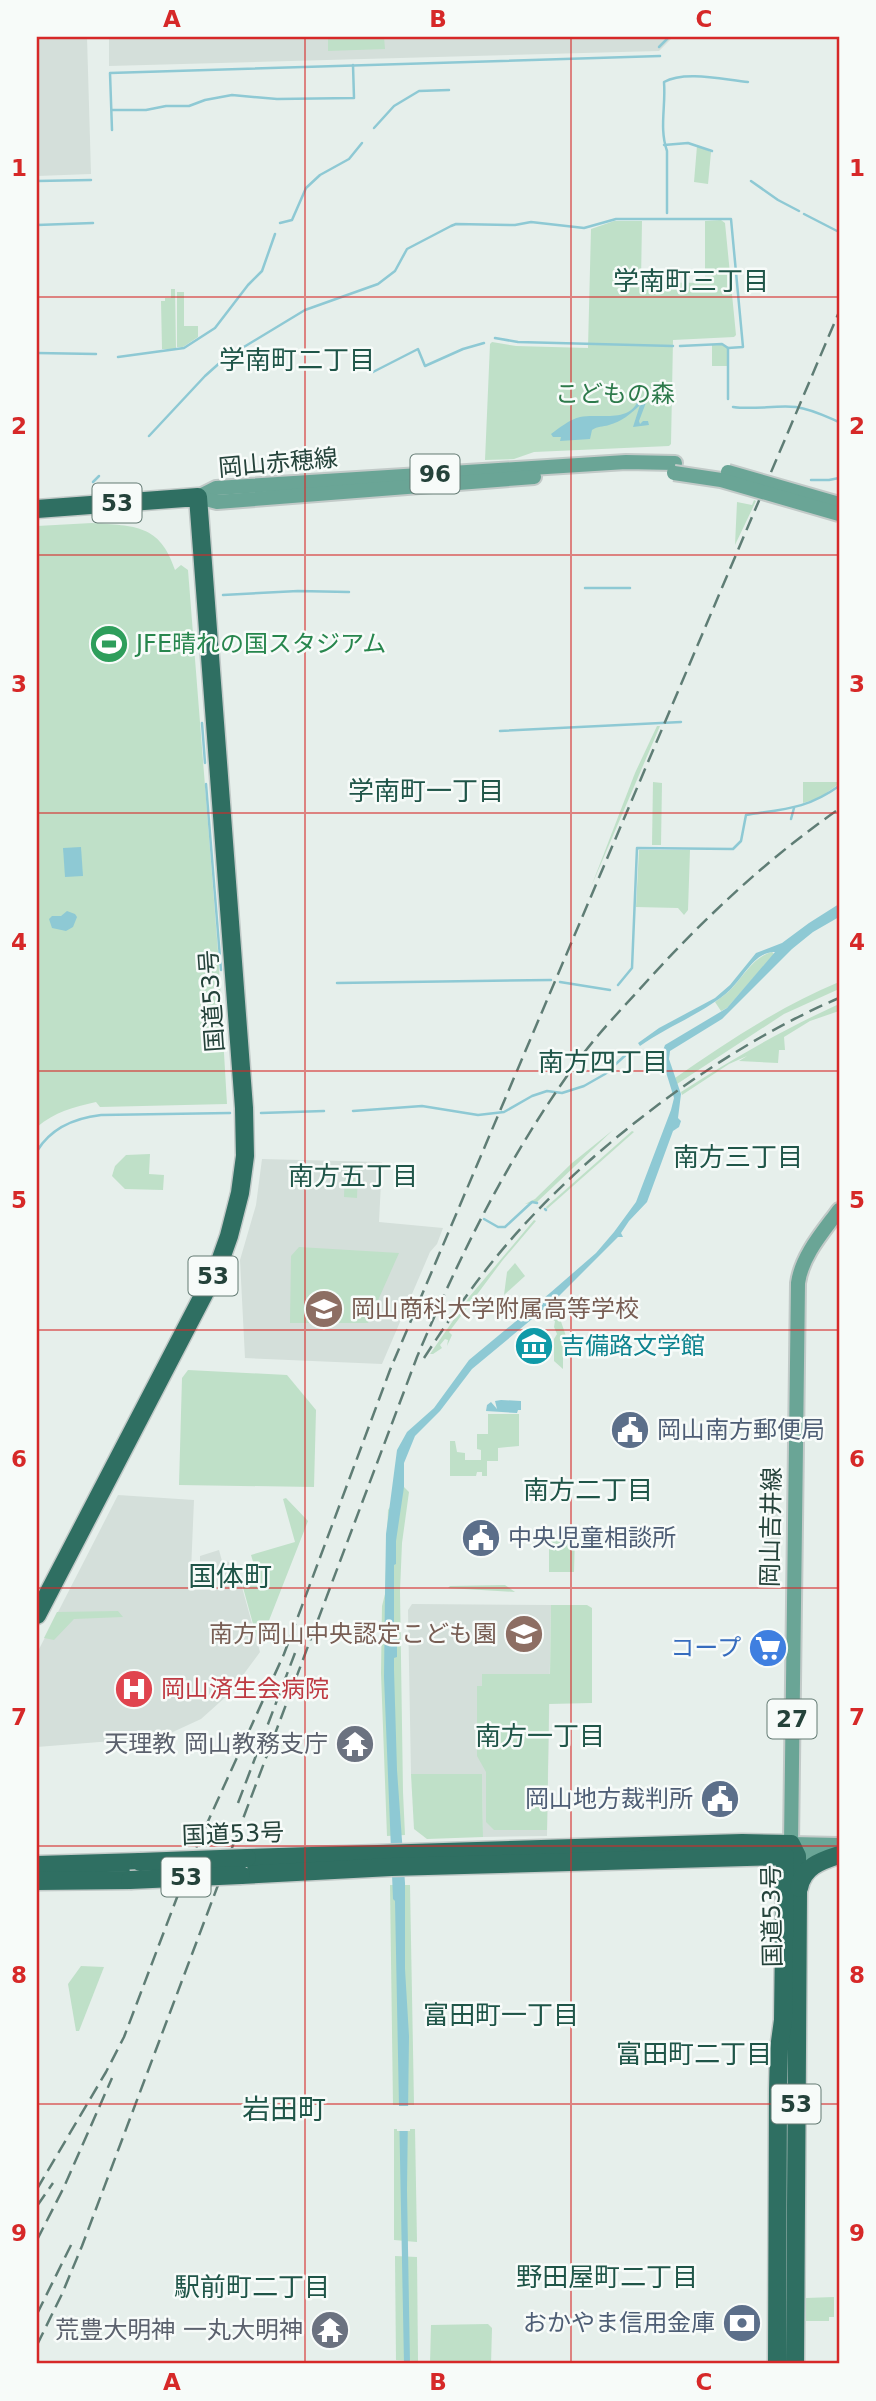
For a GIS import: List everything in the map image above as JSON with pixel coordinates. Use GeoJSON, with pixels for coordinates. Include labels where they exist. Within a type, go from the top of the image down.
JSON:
{"type":"FeatureCollection","features":[{"type":"Feature","properties":{"kind":"highway","name":"53"},"geometry":{"type":"LineString","coordinates":[[37,509],[198,497]]}},
{"type":"Feature","properties":{"kind":"highway","name":"国道53号"},"geometry":{"type":"LineString","coordinates":[[37,1615],[212,1279],[229,1236],[240,1193],[245,1156],[244,1105],[198,497]]}},
{"type":"Feature","properties":{"kind":"highway","name":"国道53号"},"geometry":{"type":"LineString","coordinates":[[37,1865],[140,1862],[244,1866],[743,1843],[791,1852]]}},
{"type":"Feature","properties":{"kind":"highway","name":"国道53号"},"geometry":{"type":"LineString","coordinates":[[398,1860],[744,1858],[791,1852]]}},
{"type":"Feature","properties":{"kind":"highway","name":"国道53号"},"geometry":{"type":"LineString","coordinates":[[791,1852],[795,2364]]}},
{"type":"Feature","properties":{"kind":"highway"},"geometry":{"type":"LineString","coordinates":[[744,1858],[766,1865],[791,1892],[809,1868],[839,1855]]}},
{"type":"Feature","properties":{"kind":"highway","name":"国道53号"},"geometry":{"type":"LineString","coordinates":[[37,1881],[130,1880],[244,1866]]}},
{"type":"Feature","properties":{"kind":"highway","name":"国道53号"},"geometry":{"type":"LineString","coordinates":[[777,2364],[779,2049],[791,1892]]}},
{"type":"Feature","properties":{"kind":"main road","name":"岡山赤穂線"},"geometry":{"type":"LineString","coordinates":[[198,497],[216,488],[626,462],[723,471],[839,504]]}},
{"type":"Feature","properties":{"kind":"main road","name":"岡山赤穂線"},"geometry":{"type":"LineString","coordinates":[[674,468],[839,514]]}},
{"type":"Feature","properties":{"kind":"main road","name":"岡山吉井線"},"geometry":{"type":"LineString","coordinates":[[791,1852],[798,1283],[800,1269],[807,1256],[839,1210]]}},
{"type":"Feature","properties":{"kind":"main road"},"geometry":{"type":"LineString","coordinates":[[791,1852],[839,1845]]}},
{"type":"Feature","properties":{"kind":"main road"},"geometry":{"type":"LineString","coordinates":[[791,1852],[839,1855]]}},
{"type":"Feature","properties":{"kind":"shaded area"},"geometry":{"type":"Polygon","coordinates":[[[37,37],[87,37],[91,174],[37,176],[37,37]]]}},
{"type":"Feature","properties":{"kind":"shaded area"},"geometry":{"type":"Polygon","coordinates":[[[109,37],[673,37],[659,51],[109,66],[109,37]]]}},
{"type":"Feature","properties":{"kind":"shaded area","name":"岡山商科大学附属高等学校"},"geometry":{"type":"Polygon","coordinates":[[[262,1159],[382,1162],[379,1222],[443,1228],[382,1364],[245,1358],[240,1260],[256,1205],[262,1159]]]}},
{"type":"Feature","properties":{"kind":"shaded area"},"geometry":{"type":"Polygon","coordinates":[[[118,1495],[194,1500],[191,1571],[200,1571],[200,1556],[219,1550],[222,1561],[229,1562],[238,1573],[260,1652],[229,1694],[201,1719],[162,1737],[37,1747],[37,1653],[118,1495]]]}},
{"type":"Feature","properties":{"kind":"shaded area"},"geometry":{"type":"Polygon","coordinates":[[[764,1507],[780,1508],[780,1554],[762,1554],[764,1507]]]}},
{"type":"Feature","properties":{"kind":"shaded area"},"geometry":{"type":"Polygon","coordinates":[[[412,1604],[551,1605],[547,1836],[483,1837],[482,1774],[411,1774],[408,1610],[412,1604]]]}},
{"type":"Feature","properties":{"kind":"green space"},"geometry":{"type":"Polygon","coordinates":[[[328,37],[384,37],[385,49],[328,51],[328,37]]]}},
{"type":"Feature","properties":{"kind":"green space"},"geometry":{"type":"Polygon","coordinates":[[[697,146],[711,152],[708,184],[694,182],[697,146]]]}},
{"type":"Feature","properties":{"kind":"green space","name":"こどもの森"},"geometry":{"type":"Polygon","coordinates":[[[721,220],[725,223],[736,335],[673,340],[671,444],[534,452],[514,459],[485,460],[490,344],[588,348],[591,229],[614,221],[642,221],[641,282],[705,283],[705,221],[721,220]]]}},
{"type":"Feature","properties":{"kind":"green space"},"geometry":{"type":"Polygon","coordinates":[[[171,289],[175,289],[176,349],[162,349],[161,301],[171,298],[171,289]]]}},
{"type":"Feature","properties":{"kind":"green space"},"geometry":{"type":"Polygon","coordinates":[[[177,292],[184,292],[184,326],[198,326],[198,337],[183,347],[177,347],[177,292]]]}},
{"type":"Feature","properties":{"kind":"green space"},"geometry":{"type":"Polygon","coordinates":[[[722,344],[727,347],[727,366],[712,366],[712,345],[722,344]]]}},
{"type":"Feature","properties":{"kind":"green space"},"geometry":{"type":"Polygon","coordinates":[[[754,500],[756,501],[735,545],[737,502],[752,505],[754,500]]]}},
{"type":"Feature","properties":{"kind":"green space"},"geometry":{"type":"Polygon","coordinates":[[[92,523],[144,530],[162,544],[175,570],[181,565],[188,570],[218,951],[227,1104],[100,1107],[96,1102],[65,1111],[37,1127],[37,526],[92,523]]]}},
{"type":"Feature","properties":{"kind":"green space"},"geometry":{"type":"Polygon","coordinates":[[[657,726],[660,726],[591,887],[635,773],[657,726]]]}},
{"type":"Feature","properties":{"kind":"green space"},"geometry":{"type":"Polygon","coordinates":[[[653,782],[662,783],[661,845],[652,845],[653,782]]]}},
{"type":"Feature","properties":{"kind":"green space"},"geometry":{"type":"Polygon","coordinates":[[[803,782],[839,784],[819,798],[803,803],[803,782]]]}},
{"type":"Feature","properties":{"kind":"green space"},"geometry":{"type":"Polygon","coordinates":[[[639,850],[690,850],[688,910],[684,915],[678,908],[636,907],[639,850]]]}},
{"type":"Feature","properties":{"kind":"green space"},"geometry":{"type":"Polygon","coordinates":[[[772,952],[774,954],[727,1008],[721,1011],[715,1002],[731,989],[755,961],[772,952]]]}},
{"type":"Feature","properties":{"kind":"green space"},"geometry":{"type":"Polygon","coordinates":[[[839,982],[839,989],[784,1014],[677,1084],[675,1078],[734,1038],[775,1013],[839,982]]]}},
{"type":"Feature","properties":{"kind":"green space"},"geometry":{"type":"Polygon","coordinates":[[[839,1004],[839,1011],[810,1021],[784,1037],[785,1050],[779,1050],[778,1063],[739,1061],[747,1056],[729,1064],[682,1095],[681,1092],[739,1056],[839,1004]]]}},
{"type":"Feature","properties":{"kind":"green space"},"geometry":{"type":"Polygon","coordinates":[[[613,1130],[537,1202],[525,1204],[535,1199],[572,1163],[613,1130]]]}},
{"type":"Feature","properties":{"kind":"green space"},"geometry":{"type":"Polygon","coordinates":[[[634,1132],[547,1209],[546,1207],[634,1132]]]}},
{"type":"Feature","properties":{"kind":"green space"},"geometry":{"type":"Polygon","coordinates":[[[150,1154],[149,1174],[164,1175],[163,1190],[125,1189],[112,1176],[115,1166],[126,1155],[150,1154]]]}},
{"type":"Feature","properties":{"kind":"green space"},"geometry":{"type":"Polygon","coordinates":[[[345,1169],[358,1170],[357,1198],[344,1197],[345,1169]]]}},
{"type":"Feature","properties":{"kind":"green space"},"geometry":{"type":"Polygon","coordinates":[[[534,1220],[536,1221],[449,1332],[452,1335],[447,1346],[448,1340],[445,1339],[440,1345],[442,1348],[430,1354],[470,1296],[534,1220]]]}},
{"type":"Feature","properties":{"kind":"green space"},"geometry":{"type":"Polygon","coordinates":[[[299,1247],[399,1253],[368,1323],[290,1323],[291,1256],[299,1247]]]}},
{"type":"Feature","properties":{"kind":"green space"},"geometry":{"type":"Polygon","coordinates":[[[515,1263],[525,1276],[504,1295],[507,1272],[515,1263]]]}},
{"type":"Feature","properties":{"kind":"green space"},"geometry":{"type":"Polygon","coordinates":[[[555,1304],[568,1342],[563,1342],[563,1369],[554,1361],[554,1339],[557,1334],[555,1321],[548,1318],[538,1319],[555,1304]]]}},
{"type":"Feature","properties":{"kind":"green space"},"geometry":{"type":"Polygon","coordinates":[[[188,1370],[287,1375],[316,1410],[314,1487],[179,1485],[182,1378],[188,1370]]]}},
{"type":"Feature","properties":{"kind":"green space"},"geometry":{"type":"Polygon","coordinates":[[[488,1414],[519,1414],[519,1446],[498,1448],[498,1461],[487,1461],[487,1476],[477,1472],[476,1476],[450,1476],[450,1441],[455,1441],[457,1452],[465,1453],[465,1460],[481,1460],[481,1450],[477,1449],[477,1434],[488,1434],[488,1414]]]}},
{"type":"Feature","properties":{"kind":"green space"},"geometry":{"type":"Polygon","coordinates":[[[404,1487],[409,1492],[402,1543],[400,1591],[405,1835],[387,1836],[381,1673],[382,1606],[385,1594],[388,1510],[404,1487]]]}},
{"type":"Feature","properties":{"kind":"green space"},"geometry":{"type":"Polygon","coordinates":[[[286,1498],[308,1521],[259,1646],[241,1580],[257,1575],[251,1555],[295,1542],[283,1499],[286,1498]]]}},
{"type":"Feature","properties":{"kind":"green space"},"geometry":{"type":"Polygon","coordinates":[[[549,1535],[575,1535],[574,1572],[549,1572],[549,1535]]]}},
{"type":"Feature","properties":{"kind":"green space"},"geometry":{"type":"Polygon","coordinates":[[[505,1585],[515,1592],[448,1588],[450,1586],[505,1585]]]}},
{"type":"Feature","properties":{"kind":"green space"},"geometry":{"type":"Polygon","coordinates":[[[551,1605],[587,1605],[592,1608],[592,1703],[549,1704],[547,1830],[494,1830],[486,1822],[486,1772],[477,1756],[477,1686],[482,1686],[482,1674],[550,1674],[551,1605]]]}},
{"type":"Feature","properties":{"kind":"green space"},"geometry":{"type":"Polygon","coordinates":[[[118,1611],[123,1617],[74,1619],[54,1640],[44,1638],[57,1612],[118,1611]]]}},
{"type":"Feature","properties":{"kind":"green space"},"geometry":{"type":"Polygon","coordinates":[[[411,1774],[482,1774],[483,1837],[427,1839],[414,1829],[411,1774]]]}},
{"type":"Feature","properties":{"kind":"green space"},"geometry":{"type":"Polygon","coordinates":[[[390,1885],[410,1885],[414,2105],[393,2105],[390,1885]]]}},
{"type":"Feature","properties":{"kind":"green space"},"geometry":{"type":"Polygon","coordinates":[[[81,1966],[104,1967],[79,2031],[76,2031],[68,1984],[81,1966]]]}},
{"type":"Feature","properties":{"kind":"green space"},"geometry":{"type":"Polygon","coordinates":[[[394,2129],[415,2129],[417,2242],[394,2240],[394,2129]]]}},
{"type":"Feature","properties":{"kind":"green space"},"geometry":{"type":"Polygon","coordinates":[[[395,2256],[417,2257],[418,2361],[396,2360],[395,2256]]]}},
{"type":"Feature","properties":{"kind":"green space"},"geometry":{"type":"Polygon","coordinates":[[[834,2297],[834,2317],[829,2317],[829,2321],[806,2321],[806,2298],[834,2297]]]}},
{"type":"Feature","properties":{"kind":"green space"},"geometry":{"type":"Polygon","coordinates":[[[488,2324],[492,2328],[491,2364],[430,2364],[431,2325],[488,2324]]]}},
{"type":"Feature","properties":{"kind":"water"},"geometry":{"type":"Polygon","coordinates":[[[639,398],[647,400],[640,424],[648,421],[649,425],[633,427],[640,405],[618,422],[592,430],[590,439],[560,441],[561,437],[553,437],[551,434],[580,417],[622,414],[635,406],[639,398]]]}},
{"type":"Feature","properties":{"kind":"water"},"geometry":{"type":"Polygon","coordinates":[[[81,847],[83,876],[65,877],[63,848],[81,847]]]}},
{"type":"Feature","properties":{"kind":"water"},"geometry":{"type":"Polygon","coordinates":[[[839,904],[839,917],[813,932],[792,949],[722,1019],[670,1051],[669,1059],[681,1094],[678,1118],[681,1121],[679,1127],[673,1131],[647,1202],[629,1221],[621,1233],[623,1237],[618,1237],[555,1300],[472,1369],[440,1411],[415,1436],[404,1463],[404,1487],[394,1565],[394,1637],[397,1638],[397,1657],[394,1658],[394,1670],[397,1770],[405,1883],[405,1969],[409,2036],[407,2190],[410,2364],[404,2364],[395,1901],[384,1677],[386,1534],[397,1450],[407,1432],[434,1408],[469,1360],[596,1253],[614,1232],[636,1202],[671,1110],[674,1098],[661,1056],[665,1045],[727,1008],[775,952],[755,960],[730,990],[710,1005],[640,1046],[638,1043],[659,1028],[715,998],[730,985],[756,953],[782,943],[839,904]]]}},
{"type":"Feature","properties":{"kind":"water"},"geometry":{"type":"Polygon","coordinates":[[[67,911],[77,917],[73,927],[66,931],[52,928],[49,919],[52,916],[61,916],[67,911]]]}},
{"type":"Feature","properties":{"kind":"water"},"geometry":{"type":"Polygon","coordinates":[[[495,1401],[521,1401],[521,1410],[517,1413],[486,1411],[491,1402],[497,1409],[495,1401]]]}},
{"type":"Feature","properties":{"kind":"pier"},"geometry":{"type":"Polygon","coordinates":[[[397,2106],[410,2106],[410,2131],[397,2131],[397,2106]]]}},
{"type":"Feature","properties":{"kind":"waterway"},"geometry":{"type":"LineString","coordinates":[[659,47],[669,37]]}},
{"type":"Feature","properties":{"kind":"waterway"},"geometry":{"type":"LineString","coordinates":[[112,130],[110,73],[660,56]]}},
{"type":"Feature","properties":{"kind":"waterway"},"geometry":{"type":"LineString","coordinates":[[112,110],[189,106],[232,95],[277,99],[354,98],[353,65]]}},
{"type":"Feature","properties":{"kind":"waterway"},"geometry":{"type":"LineString","coordinates":[[667,213],[664,82],[673,78],[694,76],[748,82]]}},
{"type":"Feature","properties":{"kind":"waterway"},"geometry":{"type":"LineString","coordinates":[[374,128],[394,106],[419,91],[449,90]]}},
{"type":"Feature","properties":{"kind":"waterway"},"geometry":{"type":"LineString","coordinates":[[280,223],[292,220],[306,188],[320,175],[349,159],[362,143]]}},
{"type":"Feature","properties":{"kind":"waterway"},"geometry":{"type":"LineString","coordinates":[[664,145],[688,143],[712,151]]}},
{"type":"Feature","properties":{"kind":"waterway"},"geometry":{"type":"LineString","coordinates":[[37,181],[91,180]]}},
{"type":"Feature","properties":{"kind":"waterway"},"geometry":{"type":"LineString","coordinates":[[751,181],[799,211]]}},
{"type":"Feature","properties":{"kind":"waterway"},"geometry":{"type":"LineString","coordinates":[[804,214],[839,232]]}},
{"type":"Feature","properties":{"kind":"waterway"},"geometry":{"type":"LineString","coordinates":[[149,436],[224,359],[305,310],[378,284],[395,271],[407,249],[456,224],[515,225],[531,222],[584,228],[616,219],[731,219],[743,347],[728,348],[728,399]]}},
{"type":"Feature","properties":{"kind":"waterway"},"geometry":{"type":"LineString","coordinates":[[37,225],[93,223]]}},
{"type":"Feature","properties":{"kind":"waterway"},"geometry":{"type":"LineString","coordinates":[[118,357],[184,348],[215,328],[262,271],[275,234]]}},
{"type":"Feature","properties":{"kind":"waterway"},"geometry":{"type":"LineString","coordinates":[[495,338],[518,342],[673,346]]}},
{"type":"Feature","properties":{"kind":"waterway"},"geometry":{"type":"LineString","coordinates":[[373,372],[418,349],[425,366],[484,343]]}},
{"type":"Feature","properties":{"kind":"waterway"},"geometry":{"type":"LineString","coordinates":[[680,346],[722,344],[728,348]]}},
{"type":"Feature","properties":{"kind":"waterway"},"geometry":{"type":"LineString","coordinates":[[37,353],[96,354]]}},
{"type":"Feature","properties":{"kind":"waterway"},"geometry":{"type":"LineString","coordinates":[[733,407],[796,407],[839,422]]}},
{"type":"Feature","properties":{"kind":"waterway"},"geometry":{"type":"LineString","coordinates":[[93,482],[99,476]]}},
{"type":"Feature","properties":{"kind":"waterway"},"geometry":{"type":"LineString","coordinates":[[811,480],[839,478]]}},
{"type":"Feature","properties":{"kind":"waterway"},"geometry":{"type":"LineString","coordinates":[[585,588],[630,588]]}},
{"type":"Feature","properties":{"kind":"waterway"},"geometry":{"type":"LineString","coordinates":[[223,595],[298,591],[349,592]]}},
{"type":"Feature","properties":{"kind":"waterway"},"geometry":{"type":"LineString","coordinates":[[500,731],[681,722]]}},
{"type":"Feature","properties":{"kind":"waterway"},"geometry":{"type":"LineString","coordinates":[[202,723],[205,763]]}},
{"type":"Feature","properties":{"kind":"waterway"},"geometry":{"type":"LineString","coordinates":[[206,784],[221,970]]}},
{"type":"Feature","properties":{"kind":"waterway"},"geometry":{"type":"LineString","coordinates":[[618,985],[632,968],[637,848],[733,849],[741,841],[746,815],[806,804],[839,786]]}},
{"type":"Feature","properties":{"kind":"waterway"},"geometry":{"type":"LineString","coordinates":[[791,819],[794,808]]}},
{"type":"Feature","properties":{"kind":"waterway"},"geometry":{"type":"LineString","coordinates":[[337,983],[551,980]]}},
{"type":"Feature","properties":{"kind":"waterway"},"geometry":{"type":"LineString","coordinates":[[560,982],[610,990]]}},
{"type":"Feature","properties":{"kind":"waterway"},"geometry":{"type":"LineString","coordinates":[[353,1111],[422,1106],[478,1115],[504,1112],[547,1091],[562,1093],[584,1086],[605,1074],[631,1050]]}},
{"type":"Feature","properties":{"kind":"waterway"},"geometry":{"type":"LineString","coordinates":[[261,1113],[324,1111]]}},
{"type":"Feature","properties":{"kind":"waterway"},"geometry":{"type":"LineString","coordinates":[[37,1151],[57,1130],[91,1116],[230,1113]]}},
{"type":"Feature","properties":{"kind":"waterway"},"geometry":{"type":"LineString","coordinates":[[484,1219],[498,1227],[505,1227],[532,1202],[537,1203]]}},
{"type":"Feature","properties":{"kind":"railway"},"geometry":{"type":"LineString","coordinates":[[37,2189],[124,2037],[195,1850],[284,1654],[390,1370],[839,312]]}},
{"type":"Feature","properties":{"kind":"railway"},"geometry":{"type":"LineString","coordinates":[[37,2345],[82,2246],[417,1357],[484,1213],[544,1109],[610,1022],[733,894],[839,809]]}},
{"type":"Feature","properties":{"kind":"railway"},"geometry":{"type":"LineString","coordinates":[[424,1358],[464,1299],[508,1243],[578,1171],[618,1136],[705,1072],[795,1019],[839,998]]}},
{"type":"Feature","properties":{"kind":"railway"},"geometry":{"type":"LineString","coordinates":[[238,1803],[295,1653]]}},
{"type":"Feature","properties":{"kind":"railway"},"geometry":{"type":"LineString","coordinates":[[37,2240],[64,2187],[112,2078]]}},
{"type":"Feature","properties":{"kind":"railway"},"geometry":{"type":"LineString","coordinates":[[37,2206],[53,2183]]}},
{"type":"Feature","properties":{"kind":"railway"},"geometry":{"type":"LineString","coordinates":[[37,2314],[74,2239]]}},
{"type":"Feature","properties":{"kind":"place","name":"JFE晴れの国スタジアム"},"geometry":{"type":"Point","coordinates":[109,644]}},
{"type":"Feature","properties":{"kind":"place","name":"岡山商科大学附属高等学校"},"geometry":{"type":"Point","coordinates":[324,1309]}},
{"type":"Feature","properties":{"kind":"place","name":"吉備路文学館"},"geometry":{"type":"Point","coordinates":[534,1346]}},
{"type":"Feature","properties":{"kind":"place","name":"岡山南方郵便局"},"geometry":{"type":"Point","coordinates":[630,1430]}},
{"type":"Feature","properties":{"kind":"place","name":"中央児童相談所"},"geometry":{"type":"Point","coordinates":[481,1538]}},
{"type":"Feature","properties":{"kind":"place","name":"南方岡山中央認定こども園"},"geometry":{"type":"Point","coordinates":[524,1634]}},
{"type":"Feature","properties":{"kind":"place","name":"コープ"},"geometry":{"type":"Point","coordinates":[768,1648]}},
{"type":"Feature","properties":{"kind":"place","name":"岡山済生会病院"},"geometry":{"type":"Point","coordinates":[134,1689]}},
{"type":"Feature","properties":{"kind":"place","name":"天理教 岡山教務支庁"},"geometry":{"type":"Point","coordinates":[355,1744]}},
{"type":"Feature","properties":{"kind":"place","name":"岡山地方裁判所"},"geometry":{"type":"Point","coordinates":[720,1799]}},
{"type":"Feature","properties":{"kind":"place","name":"おかやま信用金庫"},"geometry":{"type":"Point","coordinates":[742,2323]}},
{"type":"Feature","properties":{"kind":"place","name":"荒豊大明神 一丸大明神"},"geometry":{"type":"Point","coordinates":[330,2330]}},
{"type":"Feature","properties":{"kind":"district","name":"学南町三丁目"},"geometry":{"type":"Point","coordinates":[691,281]}},
{"type":"Feature","properties":{"kind":"district","name":"学南町二丁目"},"geometry":{"type":"Point","coordinates":[297,360]}},
{"type":"Feature","properties":{"kind":"district","name":"学南町一丁目"},"geometry":{"type":"Point","coordinates":[426,791]}},
{"type":"Feature","properties":{"kind":"district","name":"南方四丁目"},"geometry":{"type":"Point","coordinates":[603,1062]}},
{"type":"Feature","properties":{"kind":"district","name":"南方三丁目"},"geometry":{"type":"Point","coordinates":[738,1157]}},
{"type":"Feature","properties":{"kind":"district","name":"南方五丁目"},"geometry":{"type":"Point","coordinates":[353,1176]}},
{"type":"Feature","properties":{"kind":"district","name":"南方二丁目"},"geometry":{"type":"Point","coordinates":[588,1490]}},
{"type":"Feature","properties":{"kind":"district","name":"国体町"},"geometry":{"type":"Point","coordinates":[230,1576]}},
{"type":"Feature","properties":{"kind":"district","name":"南方一丁目"},"geometry":{"type":"Point","coordinates":[540,1736]}},
{"type":"Feature","properties":{"kind":"district","name":"富田町一丁目"},"geometry":{"type":"Point","coordinates":[501,2015]}},
{"type":"Feature","properties":{"kind":"district","name":"富田町二丁目"},"geometry":{"type":"Point","coordinates":[694,2054]}},
{"type":"Feature","properties":{"kind":"district","name":"岩田町"},"geometry":{"type":"Point","coordinates":[284,2109]}},
{"type":"Feature","properties":{"kind":"district","name":"野田屋町二丁目"},"geometry":{"type":"Point","coordinates":[607,2277]}},
{"type":"Feature","properties":{"kind":"district","name":"駅前町二丁目"},"geometry":{"type":"Point","coordinates":[252,2287]}}]}
